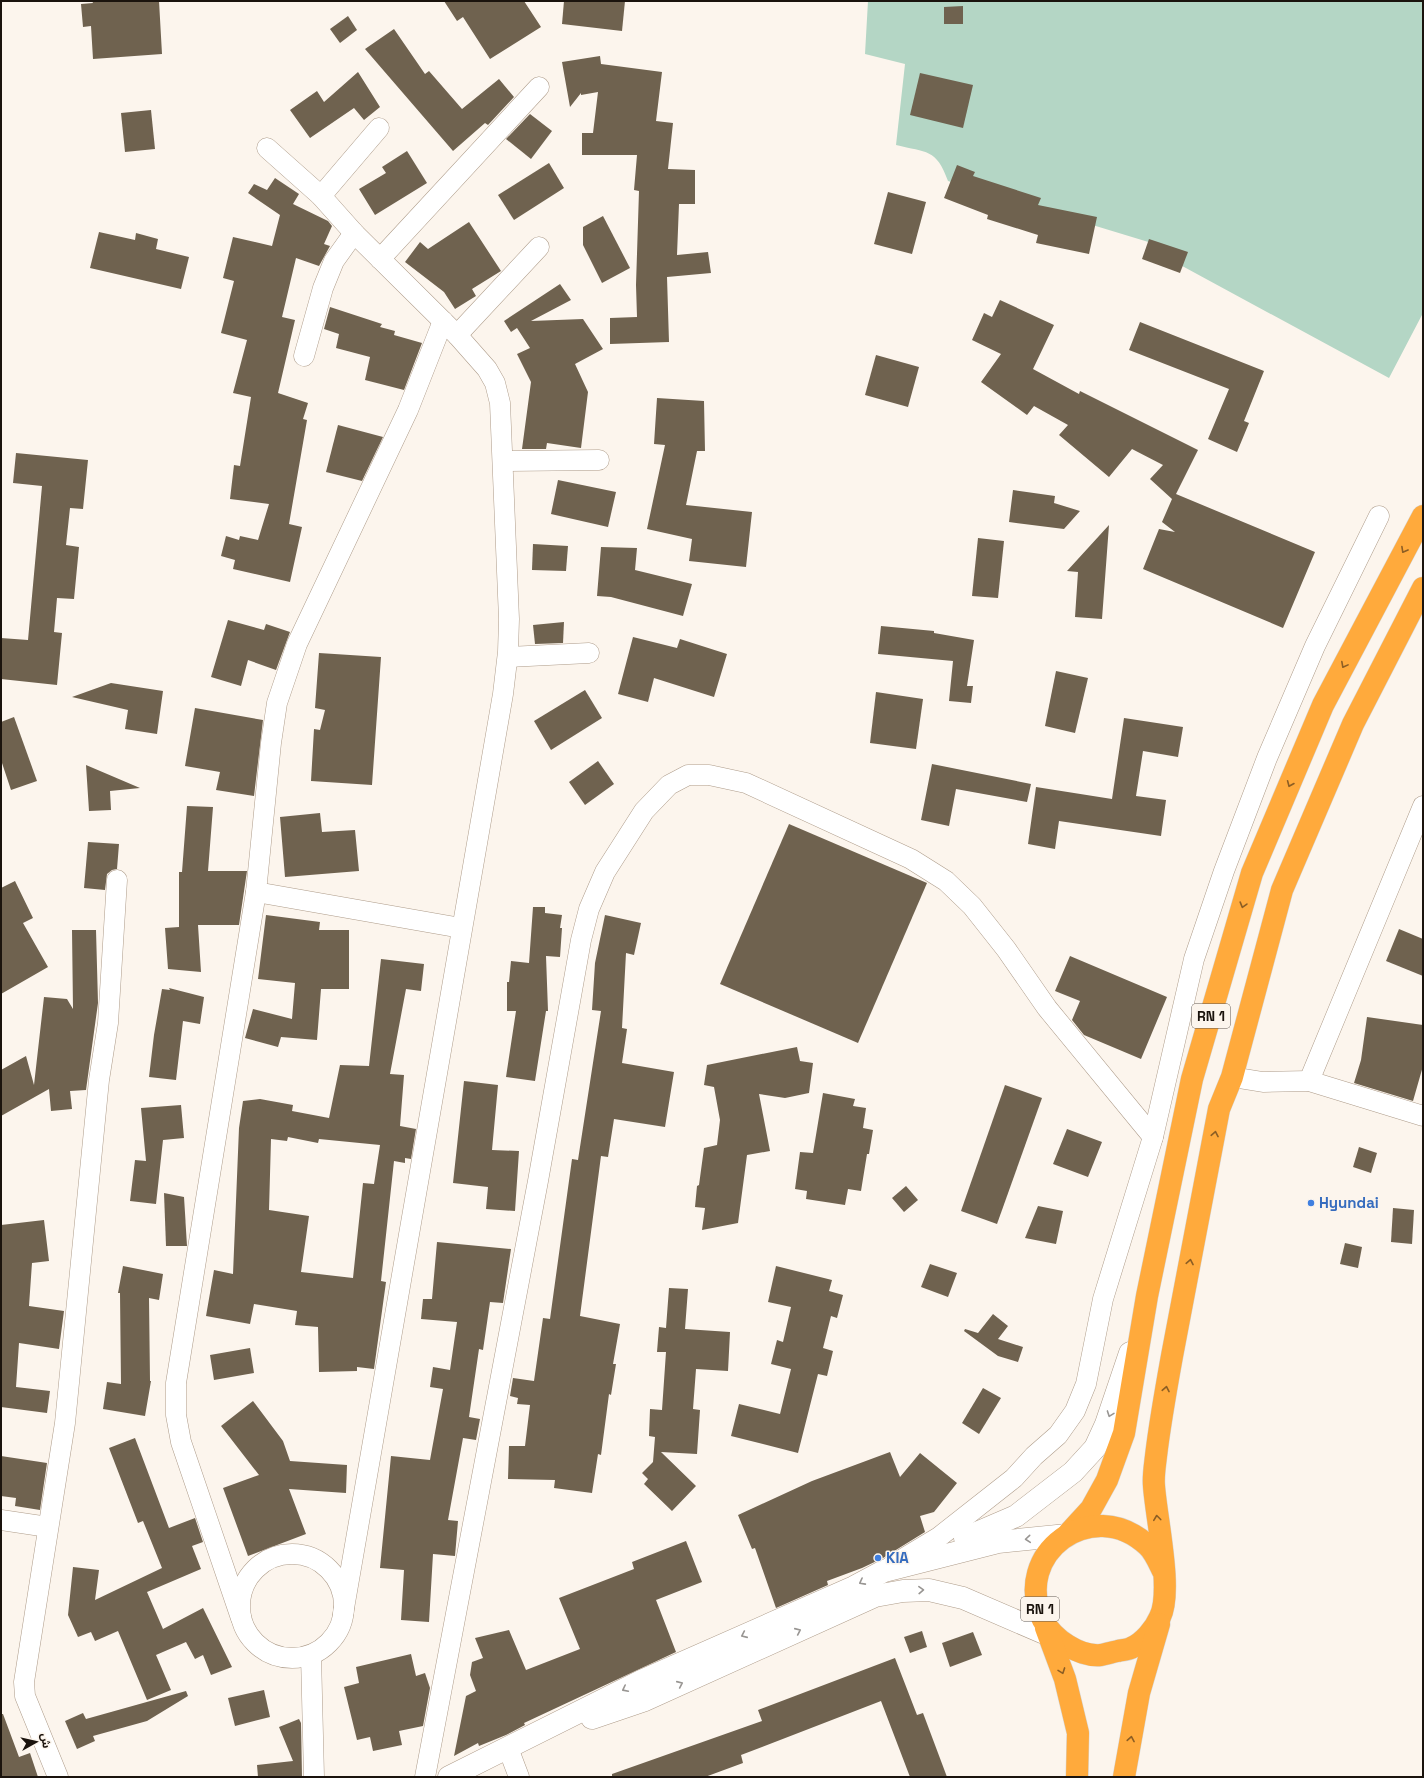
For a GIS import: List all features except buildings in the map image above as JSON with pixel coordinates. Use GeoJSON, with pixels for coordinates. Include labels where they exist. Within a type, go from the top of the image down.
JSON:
{"type":"FeatureCollection","features":[{"type":"Feature","properties":{"kind":"highway","name":"RN 1"},"geometry":{"type":"LineString","coordinates":[[1067,1535],[1090,1508],[1107,1480],[1124,1433],[1147,1296],[1192,1079],[1252,873],[1323,705],[1423,516]]}},
{"type":"Feature","properties":{"kind":"highway","name":"RN 1"},"geometry":{"type":"LineString","coordinates":[[1124,1777],[1139,1693],[1166,1593],[1153,1483],[1160,1422],[1219,1109],[1232,1077],[1282,890],[1353,724],[1423,588]]}},
{"type":"Feature","properties":{"kind":"highway","name":"RN 1"},"geometry":{"type":"LineString","coordinates":[[1077,1777],[1078,1733],[1065,1679],[1050,1631],[1037,1600],[1038,1577],[1041,1566],[1053,1546],[1070,1532],[1092,1525],[1114,1526],[1132,1532],[1150,1546],[1163,1571]]}},
{"type":"Feature","properties":{"kind":"highway","name":"RN 1"},"geometry":{"type":"LineString","coordinates":[[1050,1631],[1077,1650],[1099,1655],[1131,1648],[1149,1634],[1161,1616]]}},
{"type":"Feature","properties":{"kind":"main road"},"geometry":{"type":"LineString","coordinates":[[449,1777],[641,1681],[854,1586],[884,1571],[1016,1516],[1073,1472],[1094,1448],[1106,1424],[1119,1390],[1147,1296]]}},
{"type":"Feature","properties":{"kind":"main road"},"geometry":{"type":"LineString","coordinates":[[884,1571],[998,1542],[1067,1535]]}},
{"type":"Feature","properties":{"kind":"main road"},"geometry":{"type":"LineString","coordinates":[[517,1744],[645,1700],[875,1596],[903,1591],[929,1590],[962,1598],[1050,1631]]}},
{"type":"Feature","properties":{"kind":"street"},"geometry":{"type":"LineString","coordinates":[[380,259],[539,87]]}},
{"type":"Feature","properties":{"kind":"street"},"geometry":{"type":"LineString","coordinates":[[321,196],[379,128]]}},
{"type":"Feature","properties":{"kind":"street"},"geometry":{"type":"LineString","coordinates":[[267,148],[321,196],[354,234],[380,259],[443,321],[457,335],[487,369],[495,384],[500,403],[509,619],[508,657],[343,1614],[337,1631],[326,1645],[311,1655],[287,1658],[277,1656],[260,1648],[248,1635],[241,1618],[181,1442],[176,1415],[176,1383],[256,892],[271,743],[277,702],[297,644],[408,410],[443,321]]}},
{"type":"Feature","properties":{"kind":"street"},"geometry":{"type":"LineString","coordinates":[[304,356],[323,288],[334,261],[354,234]]}},
{"type":"Feature","properties":{"kind":"street"},"geometry":{"type":"LineString","coordinates":[[457,335],[539,247]]}},
{"type":"Feature","properties":{"kind":"street"},"geometry":{"type":"LineString","coordinates":[[503,461],[599,460]]}},
{"type":"Feature","properties":{"kind":"street"},"geometry":{"type":"LineString","coordinates":[[884,1571],[939,1537],[1003,1488],[1058,1435],[1075,1411],[1086,1384],[1103,1299],[1153,1137],[1194,959],[1224,871],[1267,758],[1315,646],[1379,516]]}},
{"type":"Feature","properties":{"kind":"street"},"geometry":{"type":"LineString","coordinates":[[508,657],[589,653]]}},
{"type":"Feature","properties":{"kind":"street"},"geometry":{"type":"LineString","coordinates":[[425,1777],[536,1189],[581,940],[590,909],[605,872],[644,811],[669,785],[688,775],[702,775],[746,783],[911,859],[946,881],[977,912],[1006,949],[1047,1008],[1153,1137]]}},
{"type":"Feature","properties":{"kind":"street"},"geometry":{"type":"LineString","coordinates":[[1310,1081],[1423,806]]}},
{"type":"Feature","properties":{"kind":"street"},"geometry":{"type":"LineString","coordinates":[[58,1777],[25,1696],[24,1682],[65,1423],[99,1080],[108,1024],[117,880]]}},
{"type":"Feature","properties":{"kind":"street"},"geometry":{"type":"LineString","coordinates":[[256,892],[462,928]]}},
{"type":"Feature","properties":{"kind":"street"},"geometry":{"type":"LineString","coordinates":[[1232,1077],[1263,1082],[1310,1081],[1423,1116]]}},
{"type":"Feature","properties":{"kind":"street"},"geometry":{"type":"LineString","coordinates":[[1,1520],[48,1527]]}},
{"type":"Feature","properties":{"kind":"street"},"geometry":{"type":"LineString","coordinates":[[241,1618],[240,1597],[246,1580],[258,1566],[263,1563],[274,1557],[291,1554],[309,1557],[325,1566],[336,1580],[343,1597],[343,1614]]}},
{"type":"Feature","properties":{"kind":"street"},"geometry":{"type":"LineString","coordinates":[[311,1655],[314,1777]]}},
{"type":"Feature","properties":{"kind":"street"},"geometry":{"type":"LineString","coordinates":[[517,1744],[519,1777]]}},
{"type":"Feature","properties":{"kind":"green space"},"geometry":{"type":"Polygon","coordinates":[[[868,1],[1423,1],[1423,313],[1389,378],[1173,261],[1178,251],[948,181],[944,170],[934,157],[923,151],[896,145],[905,64],[865,54],[868,1]]]}},
{"type":"Feature","properties":{"kind":"place","name":"Hyundai"},"geometry":{"type":"Point","coordinates":[1311,1203]}},
{"type":"Feature","properties":{"kind":"place","name":"KIA"},"geometry":{"type":"Point","coordinates":[878,1558]}}]}
